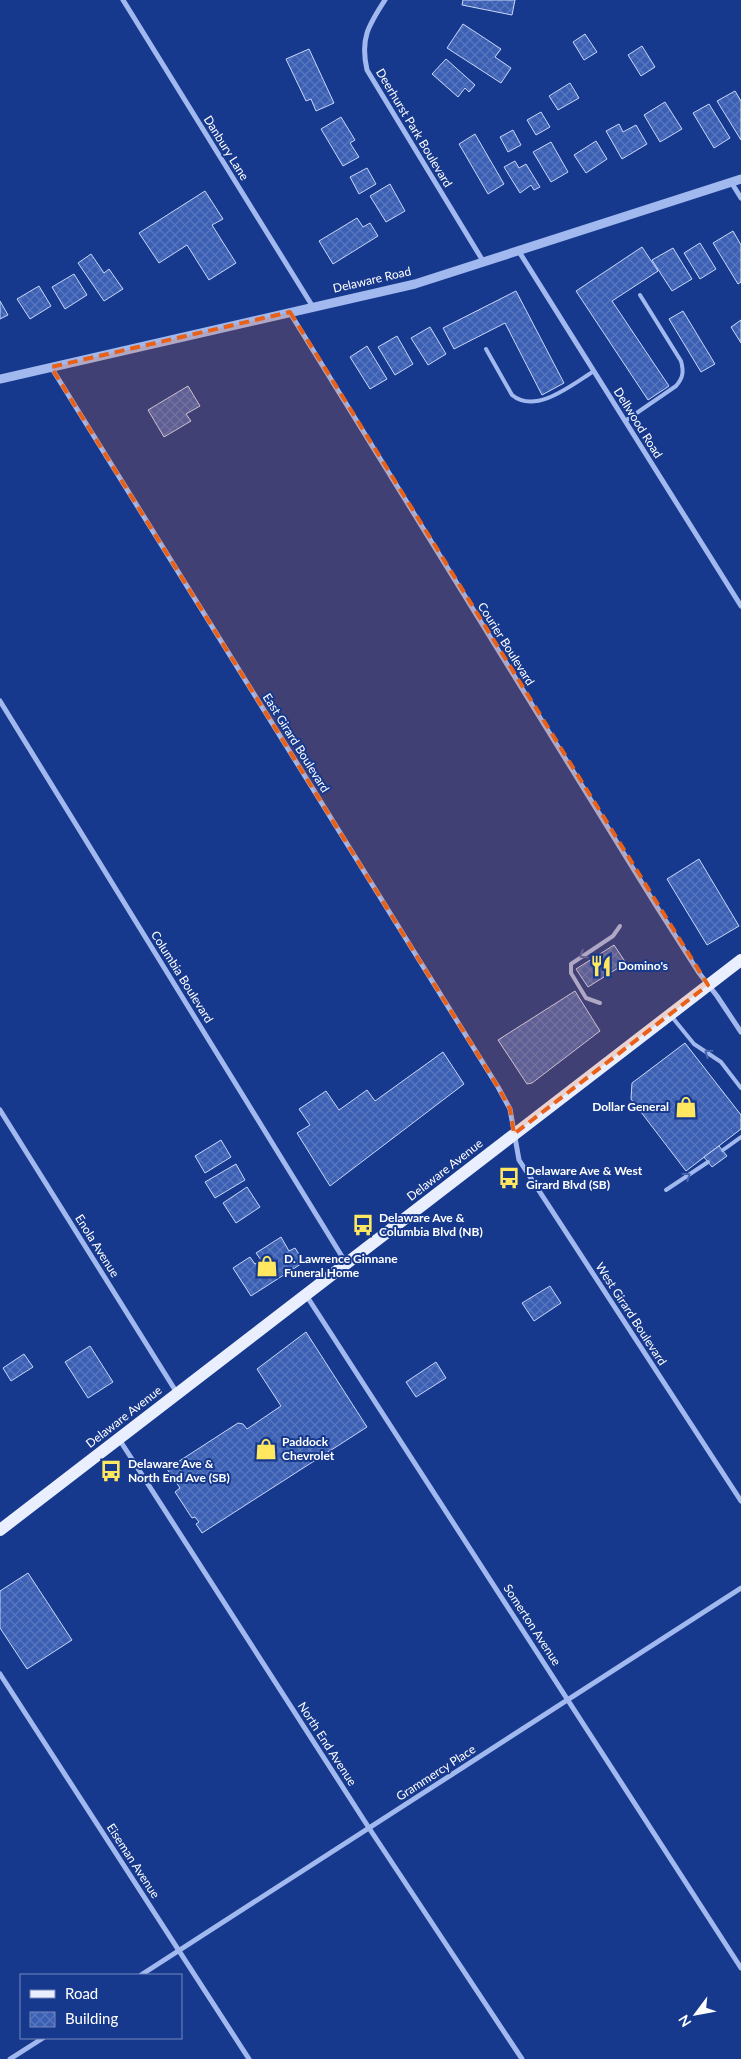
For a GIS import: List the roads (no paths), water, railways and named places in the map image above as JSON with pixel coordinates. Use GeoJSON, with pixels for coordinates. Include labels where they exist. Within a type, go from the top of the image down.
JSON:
{"type":"FeatureCollection","features":[{"type":"Feature","properties":{"kind":"main road","name":"Delaware Avenue"},"geometry":{"type":"LineString","coordinates":[[2,1525],[119,1438],[741,960]]}},
{"type":"Feature","properties":{"kind":"street","name":"Danbury Lane"},"geometry":{"type":"LineString","coordinates":[[123,0],[313,306]]}},
{"type":"Feature","properties":{"kind":"street","name":"Deerhurst Park Boulevard"},"geometry":{"type":"LineString","coordinates":[[385,0],[370,23],[365,37],[363,54],[367,70],[484,261]]}},
{"type":"Feature","properties":{"kind":"street","name":"Delaware Road"},"geometry":{"type":"LineString","coordinates":[[0,378],[414,284],[741,179]]}},
{"type":"Feature","properties":{"kind":"street"},"geometry":{"type":"LineString","coordinates":[[731,182],[741,198]]}},
{"type":"Feature","properties":{"kind":"street","name":"Dellwood Road"},"geometry":{"type":"LineString","coordinates":[[518,250],[741,606]]}},
{"type":"Feature","properties":{"kind":"street","name":"Courier Boulevard"},"geometry":{"type":"LineString","coordinates":[[290,312],[650,895],[741,1032]]}},
{"type":"Feature","properties":{"kind":"street","name":"East Girard Boulevard"},"geometry":{"type":"LineString","coordinates":[[51,367],[498,1087],[510,1109],[514,1134]]}},
{"type":"Feature","properties":{"kind":"street","name":"Columbia Boulevard"},"geometry":{"type":"LineString","coordinates":[[0,701],[346,1264]]}},
{"type":"Feature","properties":{"kind":"street","name":"Enola Avenue"},"geometry":{"type":"LineString","coordinates":[[0,1110],[177,1393]]}},
{"type":"Feature","properties":{"kind":"street","name":"West Girard Boulevard"},"geometry":{"type":"LineString","coordinates":[[514,1134],[520,1160],[741,1502]]}},
{"type":"Feature","properties":{"kind":"street","name":"Somerton Avenue"},"geometry":{"type":"LineString","coordinates":[[306,1295],[741,1968]]}},
{"type":"Feature","properties":{"kind":"street","name":"North End Avenue"},"geometry":{"type":"LineString","coordinates":[[119,1438],[369,1828],[522,2059]]}},
{"type":"Feature","properties":{"kind":"street","name":"Grammercy Place"},"geometry":{"type":"LineString","coordinates":[[143,1974],[741,1588]]}},
{"type":"Feature","properties":{"kind":"street","name":"Eiseman Avenue"},"geometry":{"type":"LineString","coordinates":[[1,1677],[250,2059]]}},
{"type":"Feature","properties":{"kind":"street"},"geometry":{"type":"LineString","coordinates":[[10,2059],[41,2039]]}},
{"type":"Feature","properties":{"kind":"lane"},"geometry":{"type":"LineString","coordinates":[[625,421],[676,386],[681,380],[684,370],[681,361],[640,295]]}},
{"type":"Feature","properties":{"kind":"lane"},"geometry":{"type":"LineString","coordinates":[[486,349],[512,395],[519,400],[539,401],[594,371]]}},
{"type":"Feature","properties":{"kind":"lane"},"geometry":{"type":"LineString","coordinates":[[600,1003],[586,998],[570,973],[571,964],[613,936],[620,926]]}},
{"type":"Feature","properties":{"kind":"lane"},"geometry":{"type":"LineString","coordinates":[[670,1014],[694,1044],[721,1062],[741,1088]]}},
{"type":"Feature","properties":{"kind":"lane"},"geometry":{"type":"LineString","coordinates":[[723,1150],[741,1137]]}},
{"type":"Feature","properties":{"kind":"lane"},"geometry":{"type":"LineString","coordinates":[[666,1190],[708,1162]]}},
{"type":"Feature","properties":{"kind":"place","name":"Domino's"},"geometry":{"type":"Point","coordinates":[601,966]}},
{"type":"Feature","properties":{"kind":"place","name":"Dollar General"},"geometry":{"type":"Point","coordinates":[686,1107]}},
{"type":"Feature","properties":{"kind":"place","name":"Delaware Ave & West Girard Blvd (SB)"},"geometry":{"type":"Point","coordinates":[509,1178]}},
{"type":"Feature","properties":{"kind":"place","name":"Delaware Ave & Columbia Blvd (NB)"},"geometry":{"type":"Point","coordinates":[363,1225]}},
{"type":"Feature","properties":{"kind":"place","name":"D. Lawrence Ginnane Funeral Home"},"geometry":{"type":"Point","coordinates":[267,1266]}},
{"type":"Feature","properties":{"kind":"place","name":"Paddock Chevrolet"},"geometry":{"type":"Point","coordinates":[266,1449]}},
{"type":"Feature","properties":{"kind":"place","name":"Delaware Ave & North End Ave (SB)"},"geometry":{"type":"Point","coordinates":[111,1471]}}]}
